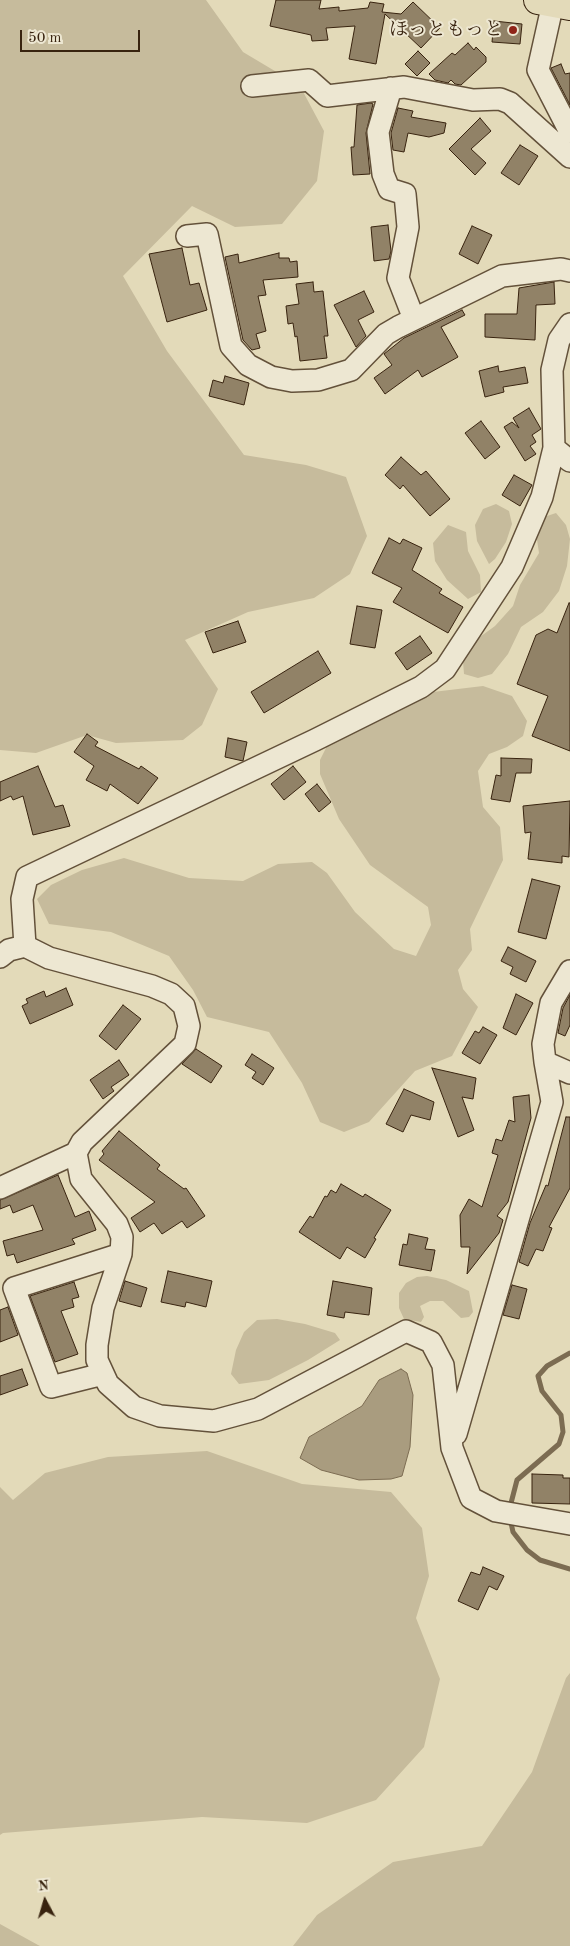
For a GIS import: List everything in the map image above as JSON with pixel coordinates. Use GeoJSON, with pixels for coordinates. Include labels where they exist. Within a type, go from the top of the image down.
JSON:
{"type":"FeatureCollection","features":[{"type":"Feature","properties":{"kind":"street"},"geometry":{"type":"LineString","coordinates":[[554,3],[538,70],[570,132]]}},
{"type":"Feature","properties":{"kind":"street"},"geometry":{"type":"LineString","coordinates":[[252,86],[309,80],[327,96],[404,87],[473,100],[500,99],[510,104],[570,157]]}},
{"type":"Feature","properties":{"kind":"street"},"geometry":{"type":"LineString","coordinates":[[391,88],[378,132],[383,174],[389,189],[405,194],[408,227],[398,278],[414,318]]}},
{"type":"Feature","properties":{"kind":"street"},"geometry":{"type":"LineString","coordinates":[[187,236],[207,234],[231,346],[248,364],[271,377],[302,382],[318,380],[351,370],[386,334],[414,318],[502,276],[561,269],[570,271]]}},
{"type":"Feature","properties":{"kind":"street"},"geometry":{"type":"LineString","coordinates":[[0,1188],[76,1153],[82,1142],[185,1044],[189,1026],[184,1006],[171,994],[152,986],[49,958],[9,950],[27,877],[315,740],[421,687],[444,669],[512,568],[562,454],[552,370],[559,340],[570,324]]}},
{"type":"Feature","properties":{"kind":"street"},"geometry":{"type":"LineString","coordinates":[[452,1448],[552,1102],[543,1044],[551,1004],[570,971]]}},
{"type":"Feature","properties":{"kind":"street"},"geometry":{"type":"LineString","coordinates":[[545,1062],[570,1073]]}},
{"type":"Feature","properties":{"kind":"street"},"geometry":{"type":"LineString","coordinates":[[76,1153],[82,1179],[117,1224],[122,1237],[121,1254],[99,1326],[97,1360],[108,1384],[134,1406],[160,1416],[214,1421],[258,1409],[406,1331],[431,1342],[443,1365],[452,1448],[471,1498],[496,1511],[570,1524]]}},
{"type":"Feature","properties":{"kind":"street"},"geometry":{"type":"LineString","coordinates":[[103,1374],[51,1387],[14,1288],[121,1254]]}},
{"type":"Feature","properties":{"kind":"shaded area"},"geometry":{"type":"Polygon","coordinates":[[[0,0],[206,0],[243,52],[300,86],[324,131],[317,181],[282,224],[235,227],[192,206],[123,276],[167,351],[244,455],[306,465],[346,477],[367,536],[350,574],[314,598],[248,612],[185,640],[218,689],[202,725],[183,740],[116,743],[87,735],[36,753],[0,750],[0,0]]]}},
{"type":"Feature","properties":{"kind":"shaded area"},"geometry":{"type":"Polygon","coordinates":[[[496,504],[509,511],[512,524],[506,542],[495,559],[489,564],[477,541],[475,525],[483,509],[496,504]]]}},
{"type":"Feature","properties":{"kind":"shaded area"},"geometry":{"type":"Polygon","coordinates":[[[556,513],[566,525],[570,539],[567,566],[559,591],[543,612],[521,627],[508,654],[492,674],[478,678],[464,674],[463,661],[473,642],[495,626],[513,606],[520,585],[539,553],[536,533],[544,517],[556,513]]]}},
{"type":"Feature","properties":{"kind":"shaded area"},"geometry":{"type":"Polygon","coordinates":[[[448,525],[466,532],[468,551],[480,575],[481,592],[468,599],[447,580],[435,561],[433,543],[448,525]]]}},
{"type":"Feature","properties":{"kind":"shaded area"},"geometry":{"type":"Polygon","coordinates":[[[483,686],[512,696],[527,721],[523,736],[507,747],[489,754],[478,771],[483,807],[500,827],[503,860],[470,929],[472,950],[458,970],[463,989],[478,1007],[452,1056],[415,1071],[369,1122],[344,1132],[320,1122],[302,1083],[269,1032],[207,1017],[193,990],[169,956],[111,932],[49,924],[37,899],[51,885],[82,870],[124,858],[189,878],[243,881],[278,864],[312,862],[327,873],[355,912],[394,949],[416,956],[431,925],[428,907],[370,865],[339,819],[320,774],[320,760],[328,744],[433,692],[483,686]]]}},
{"type":"Feature","properties":{"kind":"shaded area"},"geometry":{"type":"Polygon","coordinates":[[[427,1276],[446,1280],[469,1291],[473,1312],[469,1317],[461,1318],[443,1301],[430,1301],[420,1306],[424,1317],[421,1322],[404,1319],[399,1308],[399,1293],[406,1283],[417,1277],[427,1276]]]}},
{"type":"Feature","properties":{"kind":"shaded area"},"geometry":{"type":"Polygon","coordinates":[[[277,1319],[305,1324],[335,1333],[340,1340],[308,1360],[269,1380],[239,1384],[231,1374],[236,1350],[244,1332],[257,1320],[277,1319]]]}},
{"type":"Feature","properties":{"kind":"shaded area"},"geometry":{"type":"Polygon","coordinates":[[[401,1369],[407,1373],[413,1395],[410,1447],[402,1476],[391,1479],[359,1480],[321,1470],[300,1458],[309,1437],[362,1406],[379,1380],[401,1369]]]}},
{"type":"Feature","properties":{"kind":"shaded area"},"geometry":{"type":"Polygon","coordinates":[[[207,1451],[302,1484],[391,1492],[422,1528],[429,1576],[416,1618],[440,1679],[424,1747],[376,1800],[307,1823],[202,1817],[3,1833],[0,1835],[0,1487],[13,1500],[45,1473],[108,1457],[207,1451]]]}},
{"type":"Feature","properties":{"kind":"shaded area"},"geometry":{"type":"Polygon","coordinates":[[[570,1673],[570,1946],[293,1946],[317,1915],[393,1862],[482,1846],[532,1772],[566,1678],[570,1673]]]}},
{"type":"Feature","properties":{"kind":"shaded area"},"geometry":{"type":"Polygon","coordinates":[[[0,1924],[38,1945],[40,1946],[0,1946],[0,1924]]]}},
{"type":"Feature","properties":{"kind":"building"},"geometry":{"type":"Polygon","coordinates":[[[276,0],[321,0],[319,9],[339,7],[339,11],[368,8],[370,2],[384,4],[382,12],[401,14],[413,2],[440,28],[421,48],[385,14],[376,64],[349,59],[355,26],[326,28],[328,40],[312,41],[311,35],[270,26],[276,0]]]}},
{"type":"Feature","properties":{"kind":"building"},"geometry":{"type":"Polygon","coordinates":[[[494,21],[522,24],[520,44],[492,42],[494,21]]]}},
{"type":"Feature","properties":{"kind":"building"},"geometry":{"type":"Polygon","coordinates":[[[468,43],[474,50],[476,47],[486,57],[486,62],[461,85],[455,84],[451,80],[448,83],[435,80],[429,74],[452,53],[455,55],[468,43]]]}},
{"type":"Feature","properties":{"kind":"building"},"geometry":{"type":"Polygon","coordinates":[[[418,51],[430,63],[417,76],[405,64],[418,51]]]}},
{"type":"Feature","properties":{"kind":"building"},"geometry":{"type":"Polygon","coordinates":[[[561,64],[565,74],[570,73],[570,105],[551,68],[561,64]]]}},
{"type":"Feature","properties":{"kind":"building"},"geometry":{"type":"Polygon","coordinates":[[[373,104],[366,133],[370,174],[353,175],[351,147],[354,147],[357,105],[373,104]]]}},
{"type":"Feature","properties":{"kind":"building"},"geometry":{"type":"Polygon","coordinates":[[[398,108],[413,111],[411,117],[446,123],[444,133],[429,137],[408,133],[404,152],[393,150],[391,133],[398,108]]]}},
{"type":"Feature","properties":{"kind":"building"},"geometry":{"type":"Polygon","coordinates":[[[480,118],[491,131],[471,149],[486,163],[475,175],[449,149],[480,118]]]}},
{"type":"Feature","properties":{"kind":"building"},"geometry":{"type":"Polygon","coordinates":[[[520,145],[538,156],[519,185],[501,173],[520,145]]]}},
{"type":"Feature","properties":{"kind":"building"},"geometry":{"type":"Polygon","coordinates":[[[388,225],[391,251],[389,259],[374,261],[371,227],[388,225]]]}},
{"type":"Feature","properties":{"kind":"building"},"geometry":{"type":"Polygon","coordinates":[[[472,226],[492,235],[478,264],[459,254],[472,226]]]}},
{"type":"Feature","properties":{"kind":"building"},"geometry":{"type":"Polygon","coordinates":[[[182,248],[190,285],[199,283],[207,310],[167,322],[149,254],[182,248]]]}},
{"type":"Feature","properties":{"kind":"building"},"geometry":{"type":"Polygon","coordinates":[[[279,253],[279,258],[289,258],[290,262],[297,261],[298,277],[263,280],[266,295],[258,296],[266,331],[256,334],[260,348],[252,350],[243,340],[225,257],[238,254],[239,263],[279,253]]]}},
{"type":"Feature","properties":{"kind":"building"},"geometry":{"type":"Polygon","coordinates":[[[313,282],[314,292],[323,291],[328,336],[324,336],[327,358],[300,361],[297,336],[295,337],[293,323],[288,324],[286,306],[299,304],[296,284],[313,282]]]}},
{"type":"Feature","properties":{"kind":"building"},"geometry":{"type":"Polygon","coordinates":[[[554,282],[555,304],[536,305],[535,340],[485,337],[485,314],[517,314],[519,288],[554,282]]]}},
{"type":"Feature","properties":{"kind":"building"},"geometry":{"type":"Polygon","coordinates":[[[364,291],[374,312],[358,320],[366,336],[356,347],[334,305],[364,291]]]}},
{"type":"Feature","properties":{"kind":"building"},"geometry":{"type":"Polygon","coordinates":[[[462,310],[465,315],[441,327],[458,357],[422,377],[418,370],[385,394],[374,378],[392,365],[384,354],[404,338],[462,310]]]}},
{"type":"Feature","properties":{"kind":"building"},"geometry":{"type":"Polygon","coordinates":[[[498,366],[499,372],[525,367],[528,383],[503,387],[504,392],[485,397],[479,371],[498,366]]]}},
{"type":"Feature","properties":{"kind":"building"},"geometry":{"type":"Polygon","coordinates":[[[225,376],[249,383],[244,405],[209,396],[213,380],[223,383],[225,376]]]}},
{"type":"Feature","properties":{"kind":"building"},"geometry":{"type":"Polygon","coordinates":[[[529,408],[541,429],[532,435],[536,442],[530,446],[536,454],[525,461],[504,427],[512,422],[519,428],[513,418],[529,408]]]}},
{"type":"Feature","properties":{"kind":"building"},"geometry":{"type":"Polygon","coordinates":[[[481,421],[500,447],[485,459],[465,433],[481,421]]]}},
{"type":"Feature","properties":{"kind":"building"},"geometry":{"type":"Polygon","coordinates":[[[401,457],[421,475],[426,471],[450,499],[430,516],[403,485],[400,489],[385,475],[401,457]]]}},
{"type":"Feature","properties":{"kind":"building"},"geometry":{"type":"Polygon","coordinates":[[[514,475],[532,485],[520,506],[502,495],[514,475]]]}},
{"type":"Feature","properties":{"kind":"building"},"geometry":{"type":"Polygon","coordinates":[[[389,538],[400,544],[403,539],[422,548],[412,570],[442,589],[439,593],[463,607],[448,633],[393,602],[402,588],[372,573],[389,538]]]}},
{"type":"Feature","properties":{"kind":"building"},"geometry":{"type":"Polygon","coordinates":[[[569,603],[570,751],[532,736],[548,696],[517,684],[536,635],[548,629],[557,633],[569,603]]]}},
{"type":"Feature","properties":{"kind":"building"},"geometry":{"type":"Polygon","coordinates":[[[357,606],[382,610],[375,648],[350,644],[357,606]]]}},
{"type":"Feature","properties":{"kind":"building"},"geometry":{"type":"Polygon","coordinates":[[[238,621],[246,642],[213,653],[205,632],[238,621]]]}},
{"type":"Feature","properties":{"kind":"building"},"geometry":{"type":"Polygon","coordinates":[[[420,636],[432,653],[407,670],[395,653],[420,636]]]}},
{"type":"Feature","properties":{"kind":"building"},"geometry":{"type":"Polygon","coordinates":[[[318,651],[331,673],[264,713],[251,692],[318,651]]]}},
{"type":"Feature","properties":{"kind":"building"},"geometry":{"type":"Polygon","coordinates":[[[87,734],[98,742],[95,746],[139,769],[141,766],[158,778],[138,804],[110,784],[107,791],[86,780],[94,766],[74,752],[87,734]]]}},
{"type":"Feature","properties":{"kind":"building"},"geometry":{"type":"Polygon","coordinates":[[[228,738],[247,742],[243,761],[225,757],[228,738]]]}},
{"type":"Feature","properties":{"kind":"building"},"geometry":{"type":"Polygon","coordinates":[[[501,758],[532,759],[531,773],[516,773],[510,802],[491,799],[496,775],[501,776],[501,758]]]}},
{"type":"Feature","properties":{"kind":"building"},"geometry":{"type":"Polygon","coordinates":[[[38,766],[55,807],[63,805],[70,826],[33,835],[23,796],[13,800],[11,796],[0,801],[0,782],[38,766]]]}},
{"type":"Feature","properties":{"kind":"building"},"geometry":{"type":"Polygon","coordinates":[[[293,766],[306,782],[284,800],[271,784],[293,766]]]}},
{"type":"Feature","properties":{"kind":"building"},"geometry":{"type":"Polygon","coordinates":[[[317,784],[331,802],[319,812],[305,794],[317,784]]]}},
{"type":"Feature","properties":{"kind":"building"},"geometry":{"type":"Polygon","coordinates":[[[570,801],[569,857],[562,856],[562,863],[528,859],[531,832],[525,833],[523,806],[570,801]]]}},
{"type":"Feature","properties":{"kind":"building"},"geometry":{"type":"Polygon","coordinates":[[[532,879],[560,886],[546,939],[518,932],[532,879]]]}},
{"type":"Feature","properties":{"kind":"building"},"geometry":{"type":"Polygon","coordinates":[[[508,947],[536,961],[526,982],[510,974],[513,967],[501,961],[508,947]]]}},
{"type":"Feature","properties":{"kind":"building"},"geometry":{"type":"Polygon","coordinates":[[[66,988],[73,1005],[30,1024],[22,1006],[28,1003],[26,999],[44,991],[46,997],[66,988]]]}},
{"type":"Feature","properties":{"kind":"building"},"geometry":{"type":"Polygon","coordinates":[[[516,994],[533,1003],[516,1035],[503,1028],[516,994]]]}},
{"type":"Feature","properties":{"kind":"building"},"geometry":{"type":"Polygon","coordinates":[[[570,995],[570,1025],[565,1036],[558,1033],[563,1008],[570,995]]]}},
{"type":"Feature","properties":{"kind":"building"},"geometry":{"type":"Polygon","coordinates":[[[123,1005],[141,1019],[116,1050],[99,1036],[123,1005]]]}},
{"type":"Feature","properties":{"kind":"building"},"geometry":{"type":"Polygon","coordinates":[[[483,1027],[497,1035],[480,1064],[462,1053],[475,1031],[479,1033],[483,1027]]]}},
{"type":"Feature","properties":{"kind":"building"},"geometry":{"type":"Polygon","coordinates":[[[196,1049],[222,1066],[211,1083],[182,1064],[196,1049]]]}},
{"type":"Feature","properties":{"kind":"building"},"geometry":{"type":"Polygon","coordinates":[[[252,1054],[274,1068],[263,1085],[252,1078],[256,1072],[245,1065],[252,1054]]]}},
{"type":"Feature","properties":{"kind":"building"},"geometry":{"type":"Polygon","coordinates":[[[119,1060],[129,1075],[111,1087],[114,1091],[103,1099],[90,1080],[119,1060]]]}},
{"type":"Feature","properties":{"kind":"building"},"geometry":{"type":"Polygon","coordinates":[[[432,1068],[476,1078],[473,1099],[462,1097],[474,1130],[458,1137],[432,1068]]]}},
{"type":"Feature","properties":{"kind":"building"},"geometry":{"type":"Polygon","coordinates":[[[404,1089],[434,1102],[430,1120],[411,1115],[403,1132],[386,1124],[404,1089]]]}},
{"type":"Feature","properties":{"kind":"building"},"geometry":{"type":"Polygon","coordinates":[[[529,1095],[531,1118],[508,1202],[497,1216],[503,1220],[499,1233],[467,1274],[470,1247],[461,1247],[460,1215],[469,1199],[482,1207],[498,1155],[492,1153],[496,1139],[502,1141],[509,1120],[515,1122],[513,1097],[529,1095]]]}},
{"type":"Feature","properties":{"kind":"building"},"geometry":{"type":"Polygon","coordinates":[[[566,1117],[570,1117],[570,1188],[549,1227],[552,1228],[543,1251],[536,1249],[528,1266],[519,1262],[530,1223],[546,1185],[548,1186],[566,1117]]]}},
{"type":"Feature","properties":{"kind":"building"},"geometry":{"type":"Polygon","coordinates":[[[119,1131],[160,1165],[157,1169],[184,1189],[186,1188],[205,1216],[187,1228],[182,1221],[162,1234],[154,1223],[140,1232],[131,1218],[155,1202],[99,1160],[104,1154],[102,1151],[119,1131]]]}},
{"type":"Feature","properties":{"kind":"building"},"geometry":{"type":"Polygon","coordinates":[[[58,1175],[75,1217],[89,1211],[96,1230],[72,1239],[75,1244],[17,1263],[14,1254],[7,1256],[3,1241],[43,1230],[33,1205],[13,1213],[10,1205],[0,1209],[0,1200],[58,1175]]]}},
{"type":"Feature","properties":{"kind":"building"},"geometry":{"type":"Polygon","coordinates":[[[341,1184],[363,1197],[365,1194],[391,1210],[374,1238],[376,1239],[365,1258],[347,1247],[340,1259],[299,1232],[310,1216],[313,1218],[325,1196],[327,1197],[331,1190],[336,1193],[341,1184]]]}},
{"type":"Feature","properties":{"kind":"building"},"geometry":{"type":"Polygon","coordinates":[[[409,1234],[428,1238],[425,1249],[435,1250],[431,1271],[399,1265],[403,1244],[407,1245],[409,1234]]]}},
{"type":"Feature","properties":{"kind":"building"},"geometry":{"type":"Polygon","coordinates":[[[168,1271],[212,1281],[206,1307],[186,1302],[185,1307],[161,1302],[168,1271]]]}},
{"type":"Feature","properties":{"kind":"building"},"geometry":{"type":"Polygon","coordinates":[[[125,1281],[147,1288],[141,1307],[119,1301],[125,1281]]]}},
{"type":"Feature","properties":{"kind":"building"},"geometry":{"type":"Polygon","coordinates":[[[333,1281],[372,1288],[369,1315],[345,1312],[344,1318],[327,1315],[333,1281]]]}},
{"type":"Feature","properties":{"kind":"building"},"geometry":{"type":"Polygon","coordinates":[[[74,1282],[79,1297],[72,1299],[74,1307],[61,1311],[78,1354],[55,1362],[30,1296],[74,1282]]]}},
{"type":"Feature","properties":{"kind":"building"},"geometry":{"type":"Polygon","coordinates":[[[512,1285],[527,1289],[519,1319],[503,1315],[512,1285]]]}},
{"type":"Feature","properties":{"kind":"building"},"geometry":{"type":"Polygon","coordinates":[[[8,1307],[18,1335],[0,1342],[0,1310],[8,1307]]]}},
{"type":"Feature","properties":{"kind":"building"},"geometry":{"type":"Polygon","coordinates":[[[22,1369],[28,1385],[0,1395],[0,1376],[22,1369]]]}},
{"type":"Feature","properties":{"kind":"building"},"geometry":{"type":"Polygon","coordinates":[[[532,1474],[563,1475],[563,1478],[570,1478],[570,1504],[532,1503],[532,1474]]]}},
{"type":"Feature","properties":{"kind":"building"},"geometry":{"type":"Polygon","coordinates":[[[483,1567],[504,1576],[497,1590],[489,1586],[478,1610],[458,1601],[471,1572],[480,1575],[483,1567]]]}},
{"type":"Feature","properties":{"kind":"waterway"},"geometry":{"type":"LineString","coordinates":[[510,1507],[517,1480],[559,1444],[563,1432],[561,1415],[542,1391],[538,1376],[547,1366],[570,1353]]}},
{"type":"Feature","properties":{"kind":"waterway"},"geometry":{"type":"LineString","coordinates":[[510,1518],[513,1532],[527,1550],[540,1560],[570,1569]]}},
{"type":"Feature","properties":{"kind":"place","name":"ほっともっと"},"geometry":{"type":"Point","coordinates":[513,30]}}]}
